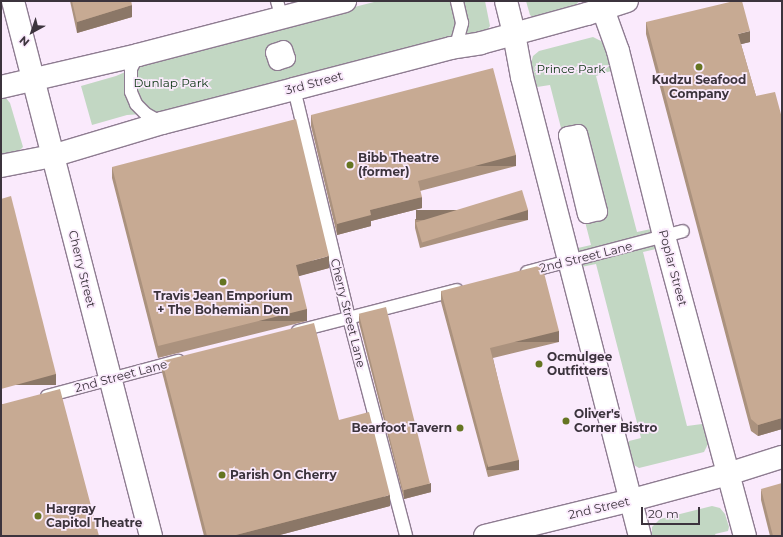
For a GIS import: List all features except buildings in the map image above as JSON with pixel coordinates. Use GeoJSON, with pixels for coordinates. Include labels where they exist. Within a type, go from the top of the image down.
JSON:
{"type":"FeatureCollection","features":[{"type":"Feature","properties":{"kind":"street","name":"Cherry Street"},"geometry":{"type":"LineString","coordinates":[[12,1],[151,536]]}},
{"type":"Feature","properties":{"kind":"street"},"geometry":{"type":"LineString","coordinates":[[1,87],[138,55],[279,10],[345,1]]}},
{"type":"Feature","properties":{"kind":"street"},"geometry":{"type":"LineString","coordinates":[[506,1],[522,77],[632,500],[640,536]]}},
{"type":"Feature","properties":{"kind":"street","name":"3rd Street"},"geometry":{"type":"LineString","coordinates":[[1,166],[52,156],[162,123],[294,88],[451,48],[481,43],[514,34],[602,5],[627,1]]}},
{"type":"Feature","properties":{"kind":"street","name":"Poplar Street"},"geometry":{"type":"LineString","coordinates":[[602,5],[618,51],[674,234],[728,474],[745,536]]}},
{"type":"Feature","properties":{"kind":"street","name":"2nd Street"},"geometry":{"type":"LineString","coordinates":[[485,536],[632,500],[728,474],[782,457]]}},
{"type":"Feature","properties":{"kind":"lane"},"geometry":{"type":"LineString","coordinates":[[451,48],[457,42],[462,23],[457,1]]}},
{"type":"Feature","properties":{"kind":"lane"},"geometry":{"type":"LineString","coordinates":[[138,55],[131,69],[131,92],[136,104],[146,114],[162,123]]}},
{"type":"Feature","properties":{"kind":"lane","name":"Cherry Street Lane"},"geometry":{"type":"LineString","coordinates":[[294,88],[349,318],[406,536]]}},
{"type":"Feature","properties":{"kind":"lane","name":"2nd Street Lane"},"geometry":{"type":"LineString","coordinates":[[516,275],[674,234]]}},
{"type":"Feature","properties":{"kind":"lane"},"geometry":{"type":"LineString","coordinates":[[289,333],[470,287]]}},
{"type":"Feature","properties":{"kind":"lane","name":"2nd Street Lane"},"geometry":{"type":"LineString","coordinates":[[37,398],[190,358]]}},
{"type":"Feature","properties":{"kind":"green space","name":"Dunlap Park"},"geometry":{"type":"Polygon","coordinates":[[[378,1],[485,1],[490,26],[487,30],[174,112],[127,115],[92,125],[81,86],[116,76],[162,56],[378,1]]]}},
{"type":"Feature","properties":{"kind":"green space"},"geometry":{"type":"Polygon","coordinates":[[[526,1],[579,1],[576,5],[534,18],[530,15],[526,1]]]}},
{"type":"Feature","properties":{"kind":"green space","name":"Prince Park"},"geometry":{"type":"Polygon","coordinates":[[[593,37],[601,41],[605,47],[611,71],[596,76],[637,232],[651,229],[656,249],[643,252],[687,426],[702,424],[708,444],[704,452],[639,468],[634,465],[628,443],[629,441],[641,438],[596,264],[581,267],[578,248],[591,245],[550,85],[537,87],[531,63],[533,56],[539,51],[593,37]]]}},
{"type":"Feature","properties":{"kind":"green space"},"geometry":{"type":"Polygon","coordinates":[[[6,98],[10,103],[23,147],[19,151],[1,154],[1,99],[6,98]]]}},
{"type":"Feature","properties":{"kind":"green space"},"geometry":{"type":"Polygon","coordinates":[[[712,506],[720,508],[725,514],[729,527],[728,531],[715,534],[716,536],[652,536],[652,527],[660,519],[712,506]]]}},
{"type":"Feature","properties":{"kind":"place","name":"Kudzu Seafood Company"},"geometry":{"type":"Point","coordinates":[699,67]}},
{"type":"Feature","properties":{"kind":"place","name":"Bibb Theatre (former)"},"geometry":{"type":"Point","coordinates":[350,165]}},
{"type":"Feature","properties":{"kind":"place","name":"Travis Jean Emporium + The Bohemian Den"},"geometry":{"type":"Point","coordinates":[223,282]}},
{"type":"Feature","properties":{"kind":"place","name":"Ocmulgee Outfitters"},"geometry":{"type":"Point","coordinates":[539,364]}},
{"type":"Feature","properties":{"kind":"place","name":"Oliver's Corner Bistro"},"geometry":{"type":"Point","coordinates":[566,421]}},
{"type":"Feature","properties":{"kind":"place","name":"Bearfoot Tavern"},"geometry":{"type":"Point","coordinates":[460,428]}},
{"type":"Feature","properties":{"kind":"place","name":"Parish On Cherry"},"geometry":{"type":"Point","coordinates":[222,475]}},
{"type":"Feature","properties":{"kind":"place","name":"Hargray Capitol Theatre"},"geometry":{"type":"Point","coordinates":[38,516]}}]}
